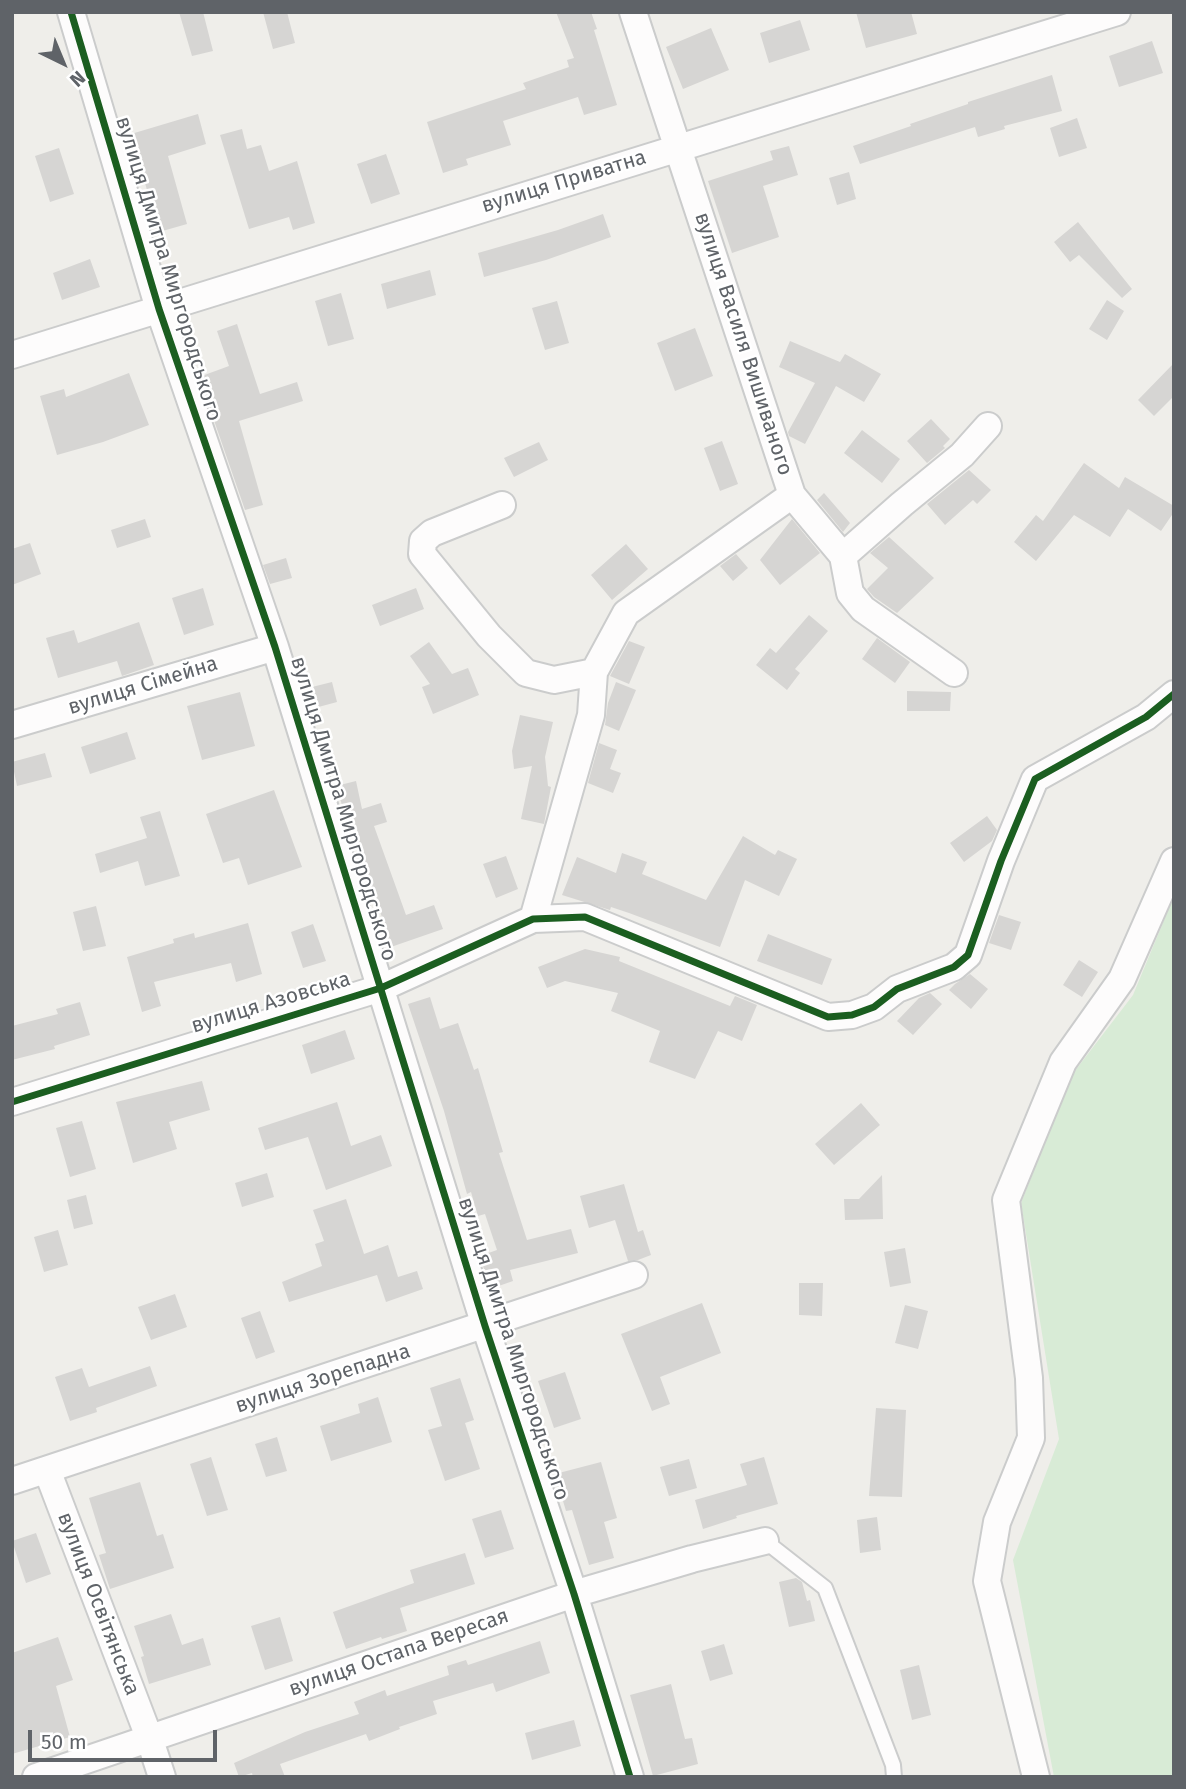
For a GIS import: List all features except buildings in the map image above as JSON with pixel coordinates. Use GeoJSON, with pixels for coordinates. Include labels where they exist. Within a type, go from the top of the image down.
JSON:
{"type":"FeatureCollection","features":[{"type":"Feature","properties":{"kind":"street","name":"вулиця Дмитра Миргородського"},"geometry":{"type":"LineString","coordinates":[[71,12],[159,309],[275,647],[485,1326],[574,1594],[630,1777]]}},
{"type":"Feature","properties":{"kind":"street","name":"вулиця Василя Вишиваного"},"geometry":{"type":"LineString","coordinates":[[533,919],[591,715],[594,672],[626,613],[792,495],[634,12]]}},
{"type":"Feature","properties":{"kind":"street","name":"вулиця Приватна"},"geometry":{"type":"LineString","coordinates":[[12,355],[1117,12]]}},
{"type":"Feature","properties":{"kind":"street"},"geometry":{"type":"LineString","coordinates":[[843,556],[962,455],[988,426]]}},
{"type":"Feature","properties":{"kind":"street"},"geometry":{"type":"LineString","coordinates":[[792,495],[843,556],[850,593],[863,609],[954,673]]}},
{"type":"Feature","properties":{"kind":"street"},"geometry":{"type":"LineString","coordinates":[[502,505],[432,533],[423,541],[422,554],[489,636],[526,673],[554,680],[594,672]]}},
{"type":"Feature","properties":{"kind":"street","name":"вулиця Сімейна"},"geometry":{"type":"LineString","coordinates":[[12,725],[275,647]]}},
{"type":"Feature","properties":{"kind":"street"},"geometry":{"type":"LineString","coordinates":[[533,919],[585,917],[828,1017],[852,1015],[874,1007],[897,989],[954,967],[968,955],[1001,861],[1034,779],[1146,717],[1174,694]]}},
{"type":"Feature","properties":{"kind":"street"},"geometry":{"type":"LineString","coordinates":[[1036,1777],[987,1581],[997,1522],[1031,1438],[1029,1378],[1006,1200],[1063,1062],[1122,979],[1174,860]]}},
{"type":"Feature","properties":{"kind":"street","name":"вулиця Азовська"},"geometry":{"type":"LineString","coordinates":[[12,1102],[381,988],[533,919]]}},
{"type":"Feature","properties":{"kind":"street","name":"вулиця Зорепадна"},"geometry":{"type":"LineString","coordinates":[[12,1480],[634,1275]]}},
{"type":"Feature","properties":{"kind":"street","name":"вулиця Освітянська"},"geometry":{"type":"LineString","coordinates":[[47,1470],[162,1777]]}},
{"type":"Feature","properties":{"kind":"street","name":"вулиця Остапа Вересая"},"geometry":{"type":"LineString","coordinates":[[36,1777],[574,1594],[692,1559],[765,1541]]}},
{"type":"Feature","properties":{"kind":"lane"},"geometry":{"type":"LineString","coordinates":[[765,1541],[825,1588],[893,1765],[894,1777]]}},
{"type":"Feature","properties":{"kind":"green space"},"geometry":{"type":"Polygon","coordinates":[[[1174,896],[1174,1777],[1054,1777],[1013,1560],[1059,1439],[1021,1203],[1071,1076],[1133,995],[1174,896]]]}},
{"type":"Feature","properties":{"kind":"cycle path"},"geometry":{"type":"LineString","coordinates":[[71,12],[159,309],[275,647],[485,1326],[574,1594],[630,1777]]}},
{"type":"Feature","properties":{"kind":"cycle path"},"geometry":{"type":"LineString","coordinates":[[12,1102],[381,988],[533,919],[585,917],[828,1017],[852,1015],[874,1007],[897,989],[954,967],[968,955],[1001,861],[1035,779],[1146,717],[1174,694]]}}]}
